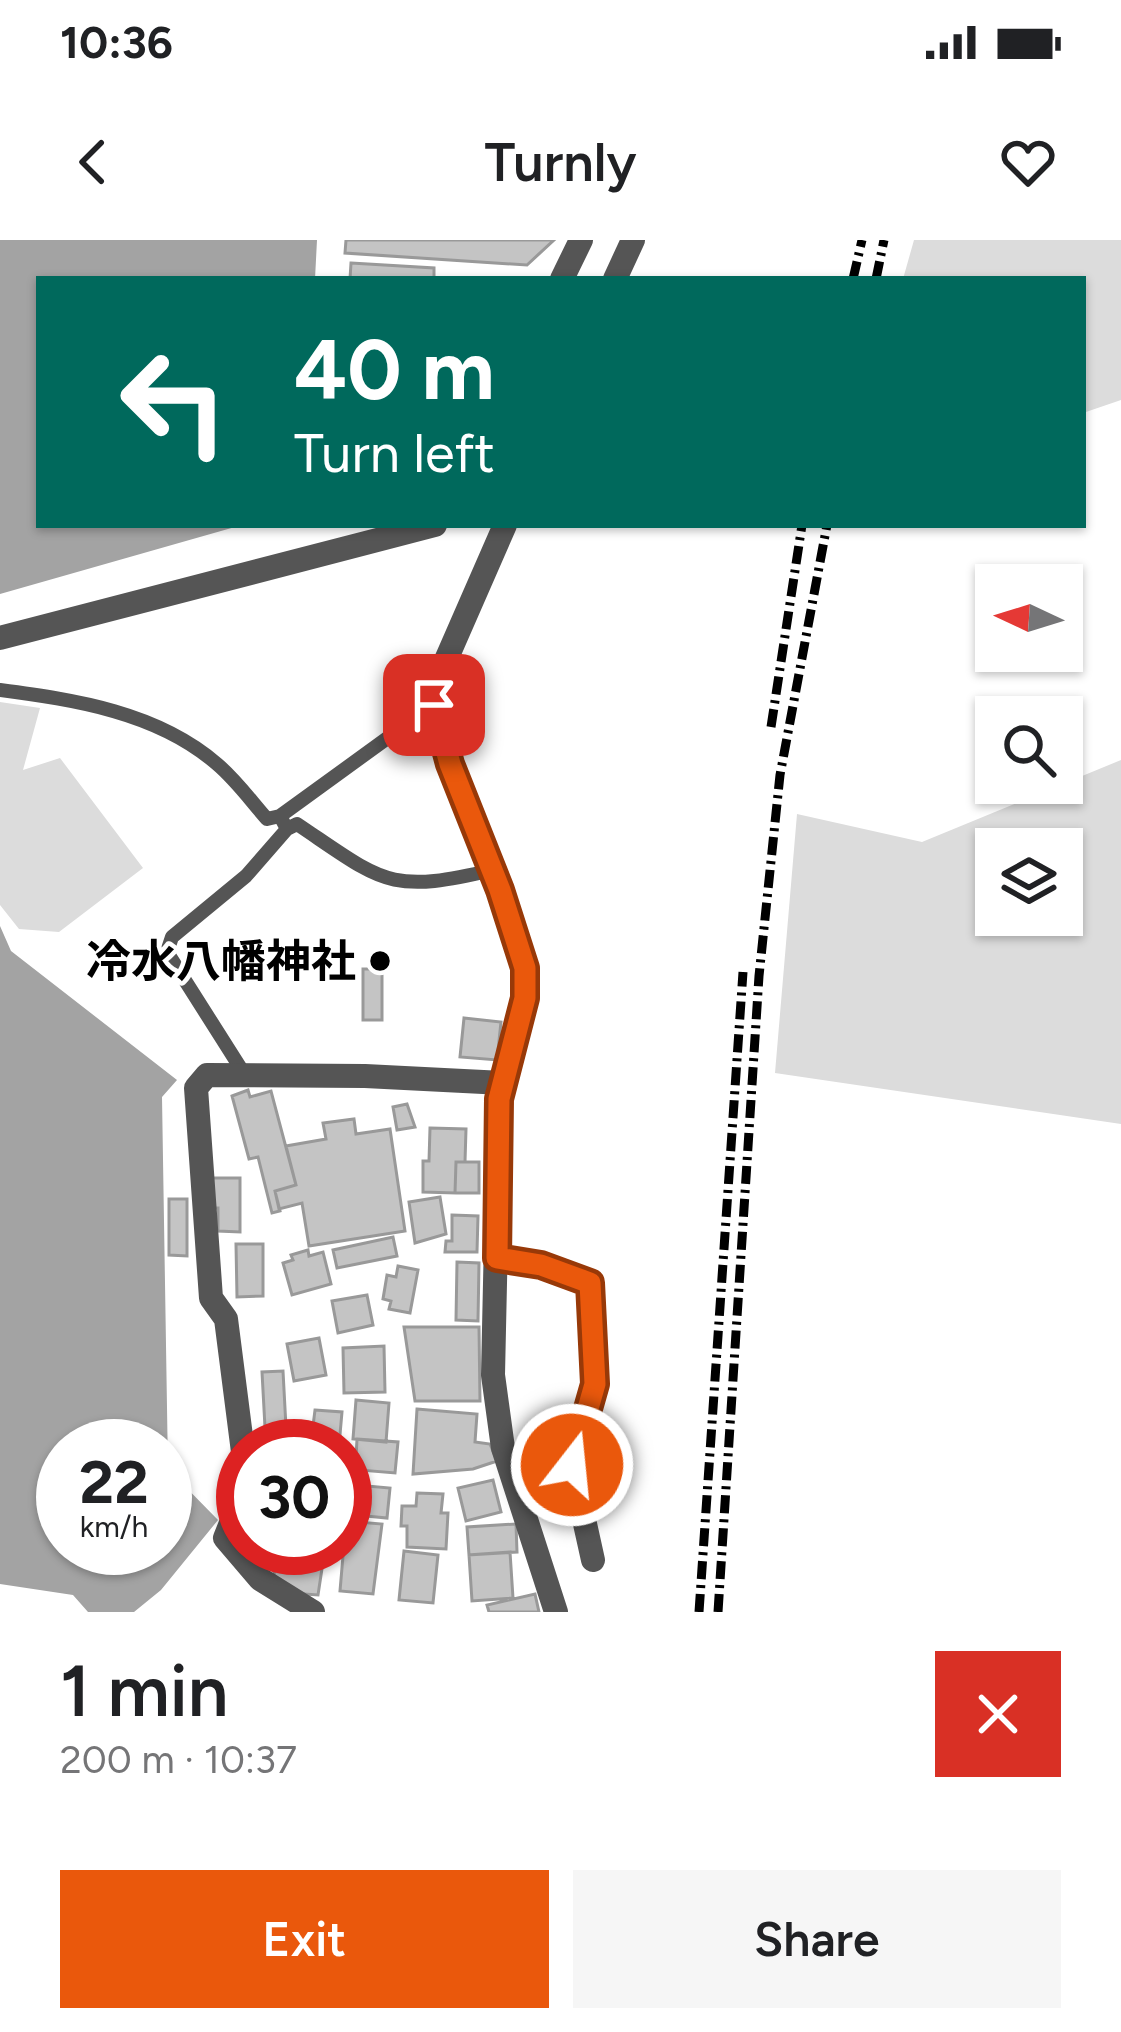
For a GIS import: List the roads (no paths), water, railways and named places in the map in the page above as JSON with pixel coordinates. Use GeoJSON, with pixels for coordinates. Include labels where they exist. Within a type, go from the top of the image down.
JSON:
{"type":"FeatureCollection","features":[{"type":"Feature","properties":{"kind":"street"},"geometry":{"type":"LineString","coordinates":[[563,276],[581,240]]}},
{"type":"Feature","properties":{"kind":"street"},"geometry":{"type":"LineString","coordinates":[[616,276],[633,240]]}},
{"type":"Feature","properties":{"kind":"street"},"geometry":{"type":"LineString","coordinates":[[0,638],[423,528]]}},
{"type":"Feature","properties":{"kind":"street"},"geometry":{"type":"LineString","coordinates":[[504,528],[439,676],[434,705],[450,764],[525,968],[525,998],[503,1083],[496,1162],[493,1375],[503,1448],[556,1612]]}},
{"type":"Feature","properties":{"kind":"street"},"geometry":{"type":"LineString","coordinates":[[239,1419],[226,1319],[212,1298],[196,1088],[207,1076],[365,1076],[503,1083]]}},
{"type":"Feature","properties":{"kind":"street"},"geometry":{"type":"LineString","coordinates":[[497,1258],[541,1265],[590,1283],[595,1384],[572,1465],[593,1560]]}},
{"type":"Feature","properties":{"kind":"street"},"geometry":{"type":"LineString","coordinates":[[256,1575],[313,1612]]}},
{"type":"Feature","properties":{"kind":"lane"},"geometry":{"type":"LineString","coordinates":[[0,690],[80,700],[149,723],[216,763],[267,819],[297,824],[373,874],[411,885],[492,870]]}},
{"type":"Feature","properties":{"kind":"lane"},"geometry":{"type":"LineString","coordinates":[[245,1076],[166,952],[172,937],[246,876],[283,822],[434,705]]}},
{"type":"Feature","properties":{"kind":"railway"},"geometry":{"type":"LineString","coordinates":[[854,276],[862,240]]}},
{"type":"Feature","properties":{"kind":"railway"},"geometry":{"type":"LineString","coordinates":[[877,276],[884,240]]}},
{"type":"Feature","properties":{"kind":"railway"},"geometry":{"type":"LineString","coordinates":[[771,727],[802,528]]}},
{"type":"Feature","properties":{"kind":"railway"},"geometry":{"type":"LineString","coordinates":[[718,1612],[759,976],[780,775],[826,528]]}},
{"type":"Feature","properties":{"kind":"railway"},"geometry":{"type":"LineString","coordinates":[[699,1612],[743,972]]}},
{"type":"Feature","properties":{"kind":"place","name":"冷水八幡神社"},"geometry":{"type":"Point","coordinates":[380,961]}}]}
